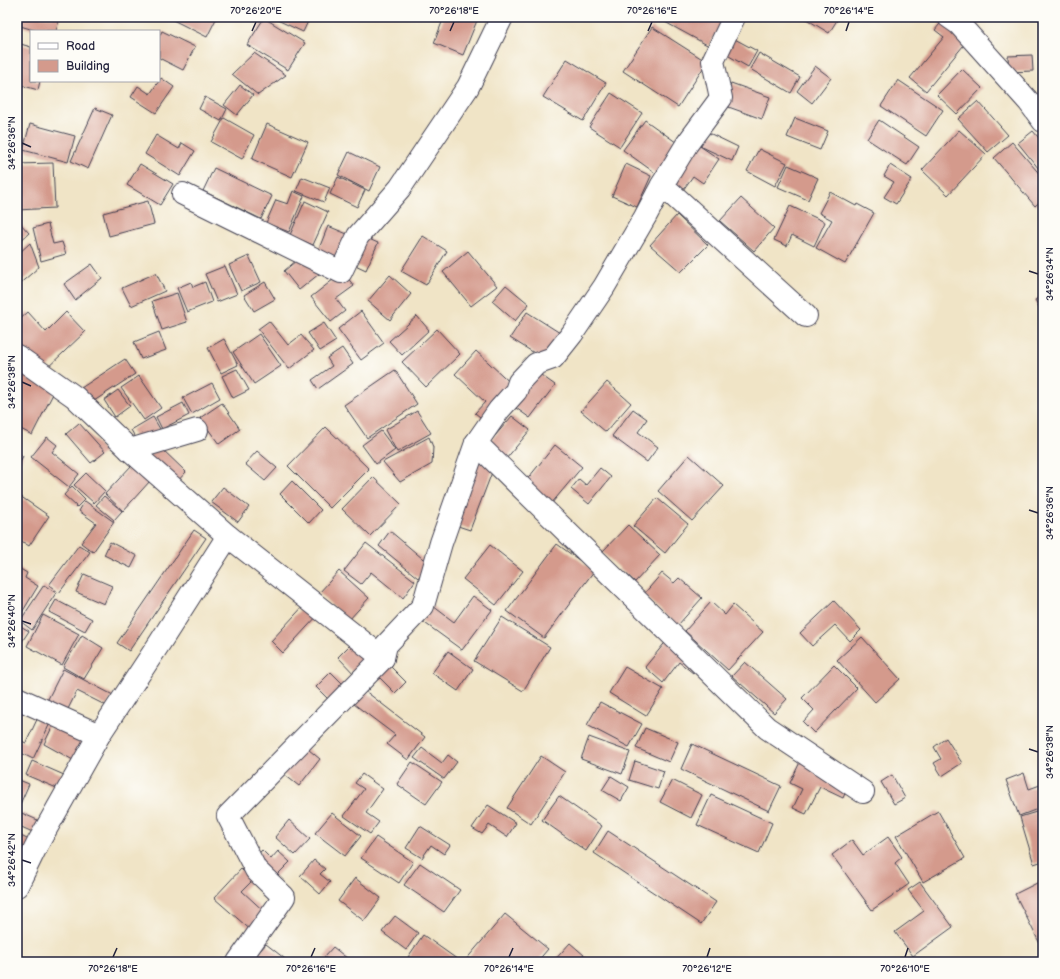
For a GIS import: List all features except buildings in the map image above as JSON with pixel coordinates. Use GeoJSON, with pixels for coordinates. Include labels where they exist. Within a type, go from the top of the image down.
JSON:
{"type":"FeatureCollection","features":[{"type":"Feature","properties":{"kind":"street"},"geometry":{"type":"LineString","coordinates":[[183,194],[341,272],[358,236],[400,188],[468,87],[502,17]]}},
{"type":"Feature","properties":{"kind":"street"},"geometry":{"type":"LineString","coordinates":[[238,962],[284,897],[256,870],[228,816],[383,658],[386,645],[423,606],[441,543],[476,443],[499,410],[516,391],[519,382],[536,364],[553,358],[572,334],[604,287],[687,144],[720,98],[713,61],[734,17]]}},
{"type":"Feature","properties":{"kind":"street"},"geometry":{"type":"LineString","coordinates":[[949,17],[959,24],[1029,102],[1043,121]]}},
{"type":"Feature","properties":{"kind":"street"},"geometry":{"type":"LineString","coordinates":[[662,185],[806,316]]}},
{"type":"Feature","properties":{"kind":"street"},"geometry":{"type":"LineString","coordinates":[[17,356],[75,397],[130,450],[228,536],[383,658]]}},
{"type":"Feature","properties":{"kind":"street"},"geometry":{"type":"LineString","coordinates":[[130,450],[197,430]]}},
{"type":"Feature","properties":{"kind":"street"},"geometry":{"type":"LineString","coordinates":[[476,443],[767,728],[863,792]]}},
{"type":"Feature","properties":{"kind":"street"},"geometry":{"type":"LineString","coordinates":[[17,886],[38,843],[99,735],[228,536]]}},
{"type":"Feature","properties":{"kind":"street"},"geometry":{"type":"LineString","coordinates":[[17,698],[99,735]]}}]}
